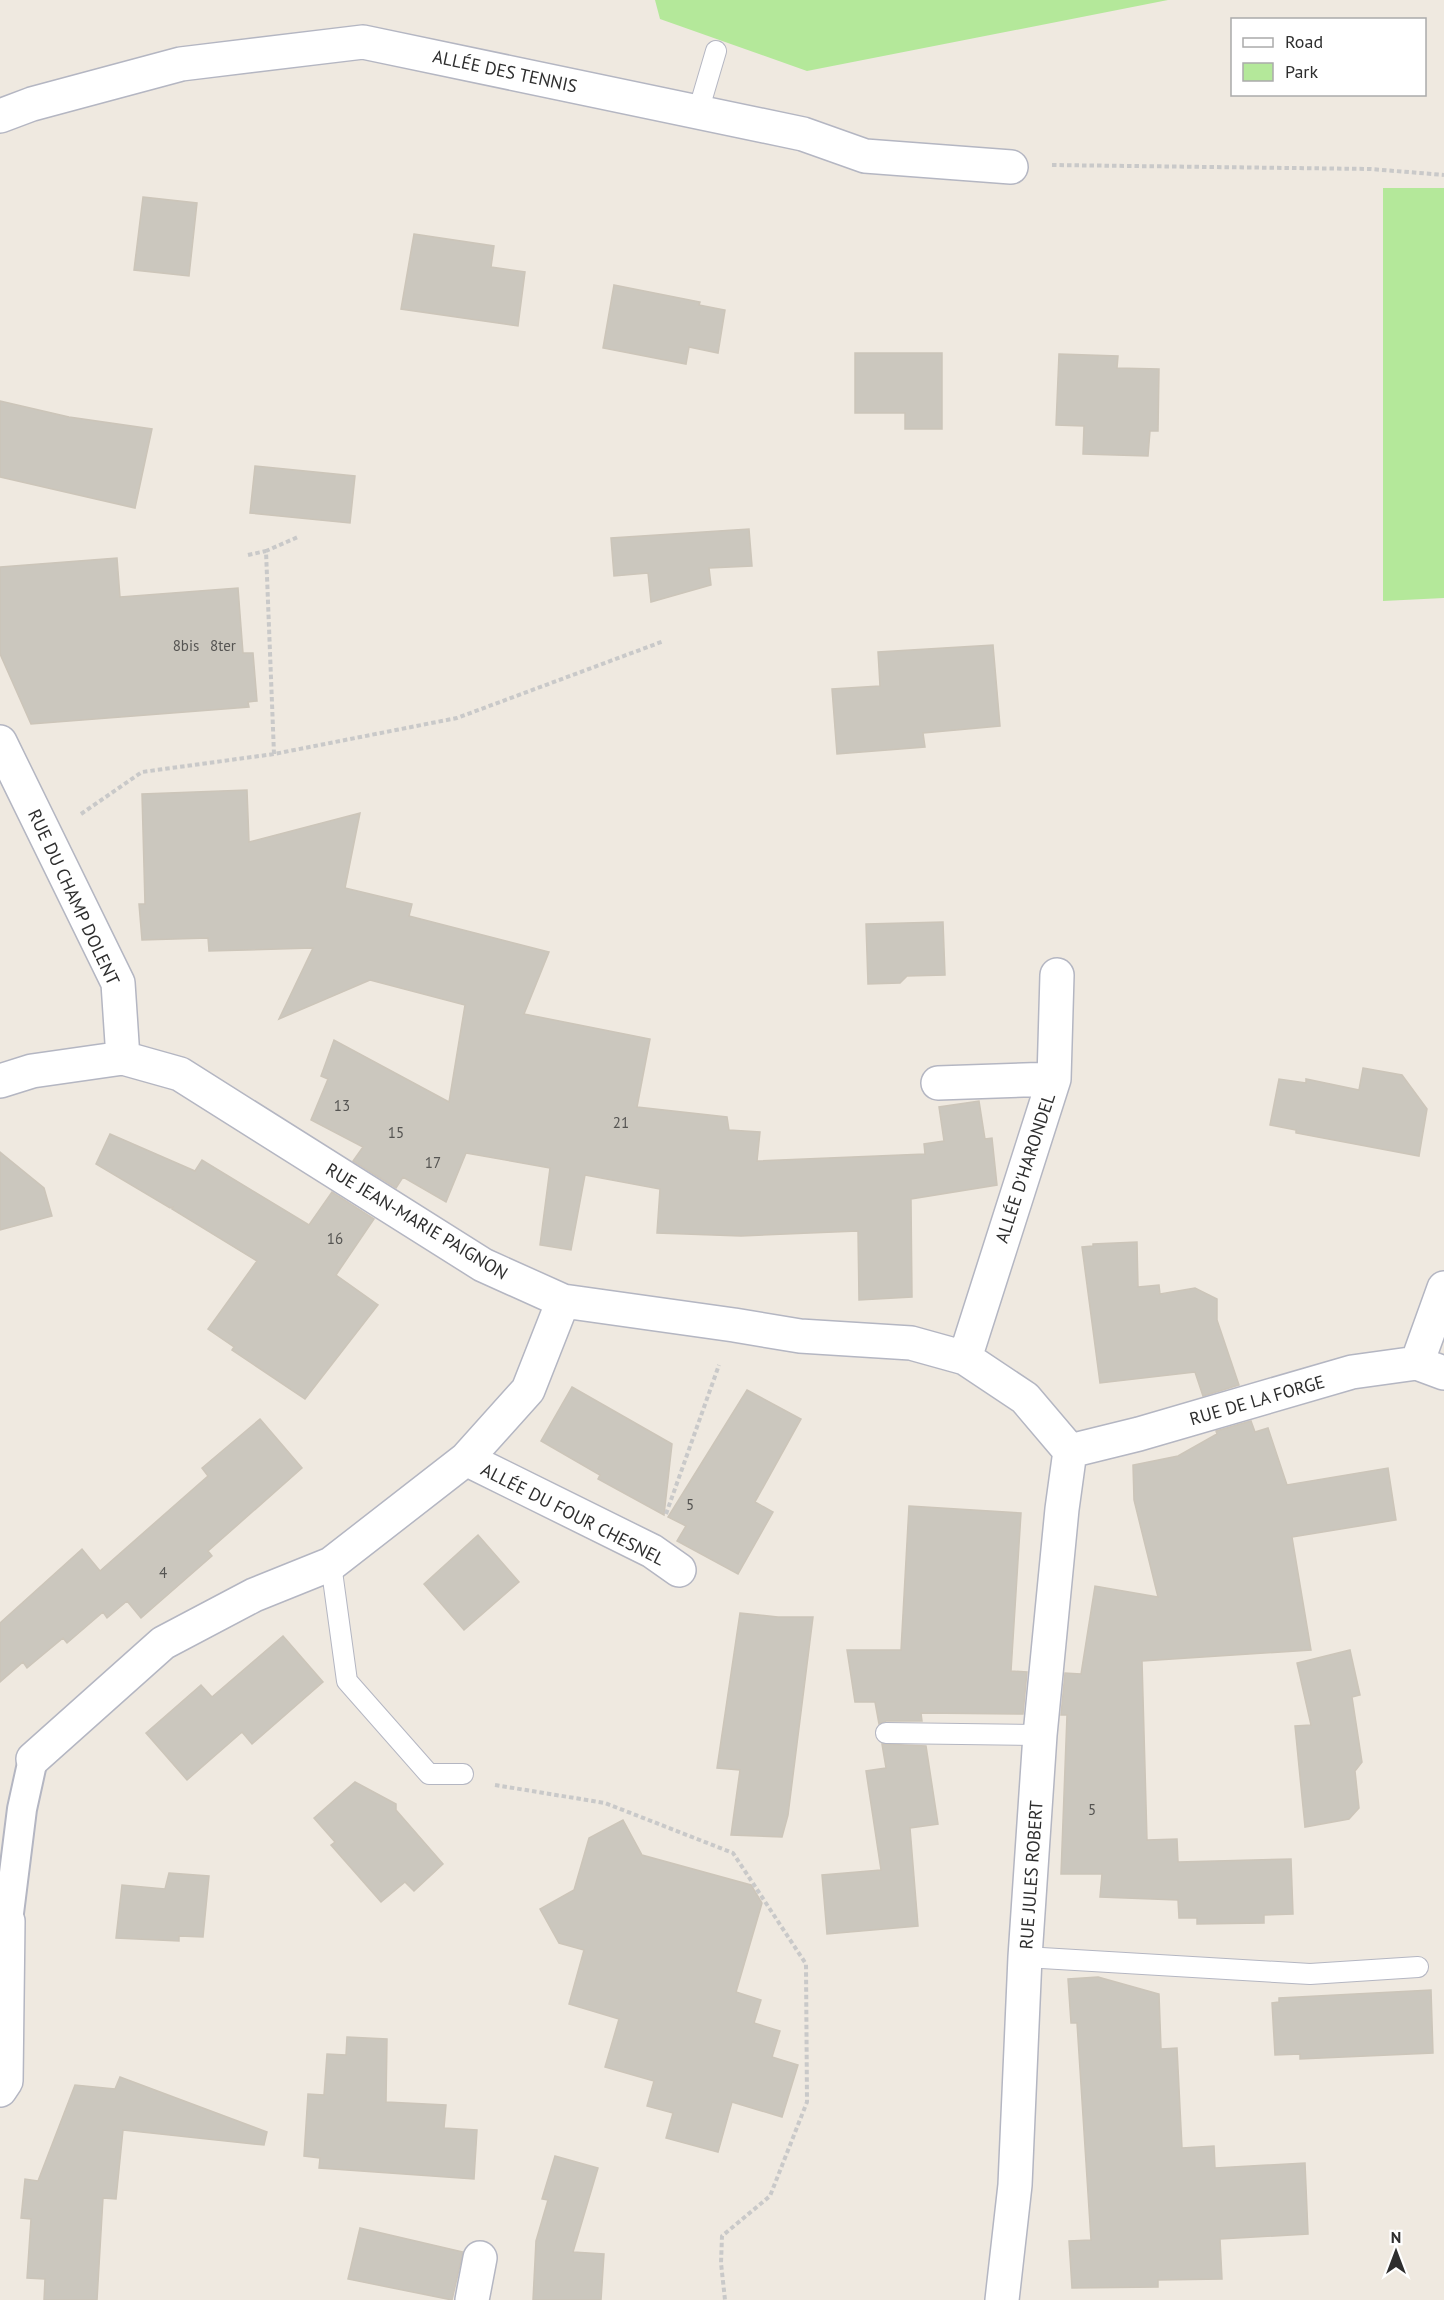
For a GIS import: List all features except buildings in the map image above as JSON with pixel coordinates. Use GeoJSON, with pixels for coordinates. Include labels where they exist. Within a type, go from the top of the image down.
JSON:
{"type":"FeatureCollection","features":[{"type":"Feature","properties":{"kind":"street","name":"ALLÉE DES TENNIS"},"geometry":{"type":"LineString","coordinates":[[0,116],[32,104],[181,64],[363,42],[803,134],[865,156],[1011,167]]}},
{"type":"Feature","properties":{"kind":"street","name":"RUE DU CHAMP DOLENT"},"geometry":{"type":"LineString","coordinates":[[0,742],[118,983],[123,1058]]}},
{"type":"Feature","properties":{"kind":"street","name":"ALLÉE D'HARONDEL"},"geometry":{"type":"LineString","coordinates":[[965,1358],[1054,1079],[1057,975]]}},
{"type":"Feature","properties":{"kind":"street","name":"RUE JEAN-MARIE PAIGNON"},"geometry":{"type":"LineString","coordinates":[[0,1081],[32,1071],[123,1058],[180,1074],[483,1265],[563,1301],[800,1336],[911,1343],[965,1358],[1025,1398],[1070,1451]]}},
{"type":"Feature","properties":{"kind":"street"},"geometry":{"type":"LineString","coordinates":[[938,1083],[1054,1079]]}},
{"type":"Feature","properties":{"kind":"street"},"geometry":{"type":"LineString","coordinates":[[1431,1368],[1444,1288]]}},
{"type":"Feature","properties":{"kind":"street","name":"ALLÉE DU FOUR CHESNEL"},"geometry":{"type":"LineString","coordinates":[[8,1922],[22,1809],[33,1759],[163,1643],[254,1595],[330,1563],[466,1459],[528,1390],[563,1301]]}},
{"type":"Feature","properties":{"kind":"street","name":"RUE DE LA FORGE"},"geometry":{"type":"LineString","coordinates":[[1070,1451],[1139,1434],[1352,1372],[1431,1368]]}},
{"type":"Feature","properties":{"kind":"street","name":"RUE JULES ROBERT"},"geometry":{"type":"LineString","coordinates":[[1002,2300],[1015,2185],[1025,1957],[1040,1735],[1070,1451]]}},
{"type":"Feature","properties":{"kind":"street","name":"ALLÉE DU FOUR CHESNEL"},"geometry":{"type":"LineString","coordinates":[[466,1459],[652,1551],[679,1570]]}},
{"type":"Feature","properties":{"kind":"street"},"geometry":{"type":"LineString","coordinates":[[0,2090],[6,2081],[3,2045],[7,1997],[8,1922]]}},
{"type":"Feature","properties":{"kind":"street"},"geometry":{"type":"LineString","coordinates":[[472,2300],[480,2258]]}},
{"type":"Feature","properties":{"kind":"lane"},"geometry":{"type":"LineString","coordinates":[[698,112],[716,51]]}},
{"type":"Feature","properties":{"kind":"lane"},"geometry":{"type":"LineString","coordinates":[[330,1563],[347,1681],[429,1774],[463,1774]]}},
{"type":"Feature","properties":{"kind":"lane"},"geometry":{"type":"LineString","coordinates":[[886,1733],[1040,1735]]}},
{"type":"Feature","properties":{"kind":"lane"},"geometry":{"type":"LineString","coordinates":[[1025,1957],[1310,1974],[1418,1967]]}},
{"type":"Feature","properties":{"kind":"path"},"geometry":{"type":"LineString","coordinates":[[1011,167],[1065,165],[1371,169],[1444,175]]}},
{"type":"Feature","properties":{"kind":"path"},"geometry":{"type":"LineString","coordinates":[[248,555],[266,551],[298,537]]}},
{"type":"Feature","properties":{"kind":"path"},"geometry":{"type":"LineString","coordinates":[[266,551],[274,754]]}},
{"type":"Feature","properties":{"kind":"path"},"geometry":{"type":"LineString","coordinates":[[48,837],[142,772],[274,754],[457,718],[664,641]]}},
{"type":"Feature","properties":{"kind":"path"},"geometry":{"type":"LineString","coordinates":[[652,1551],[734,1325]]}},
{"type":"Feature","properties":{"kind":"path"},"geometry":{"type":"LineString","coordinates":[[429,1774],[605,1803],[733,1852],[806,1964],[807,2102],[770,2196],[722,2236],[721,2263],[725,2300]]}},
{"type":"Feature","properties":{"kind":"green space"},"geometry":{"type":"Polygon","coordinates":[[[655,0],[1168,0],[807,71],[660,19],[655,0]]]}},
{"type":"Feature","properties":{"kind":"green space"},"geometry":{"type":"Polygon","coordinates":[[[1383,188],[1444,188],[1444,598],[1383,601],[1383,188]]]}}]}
